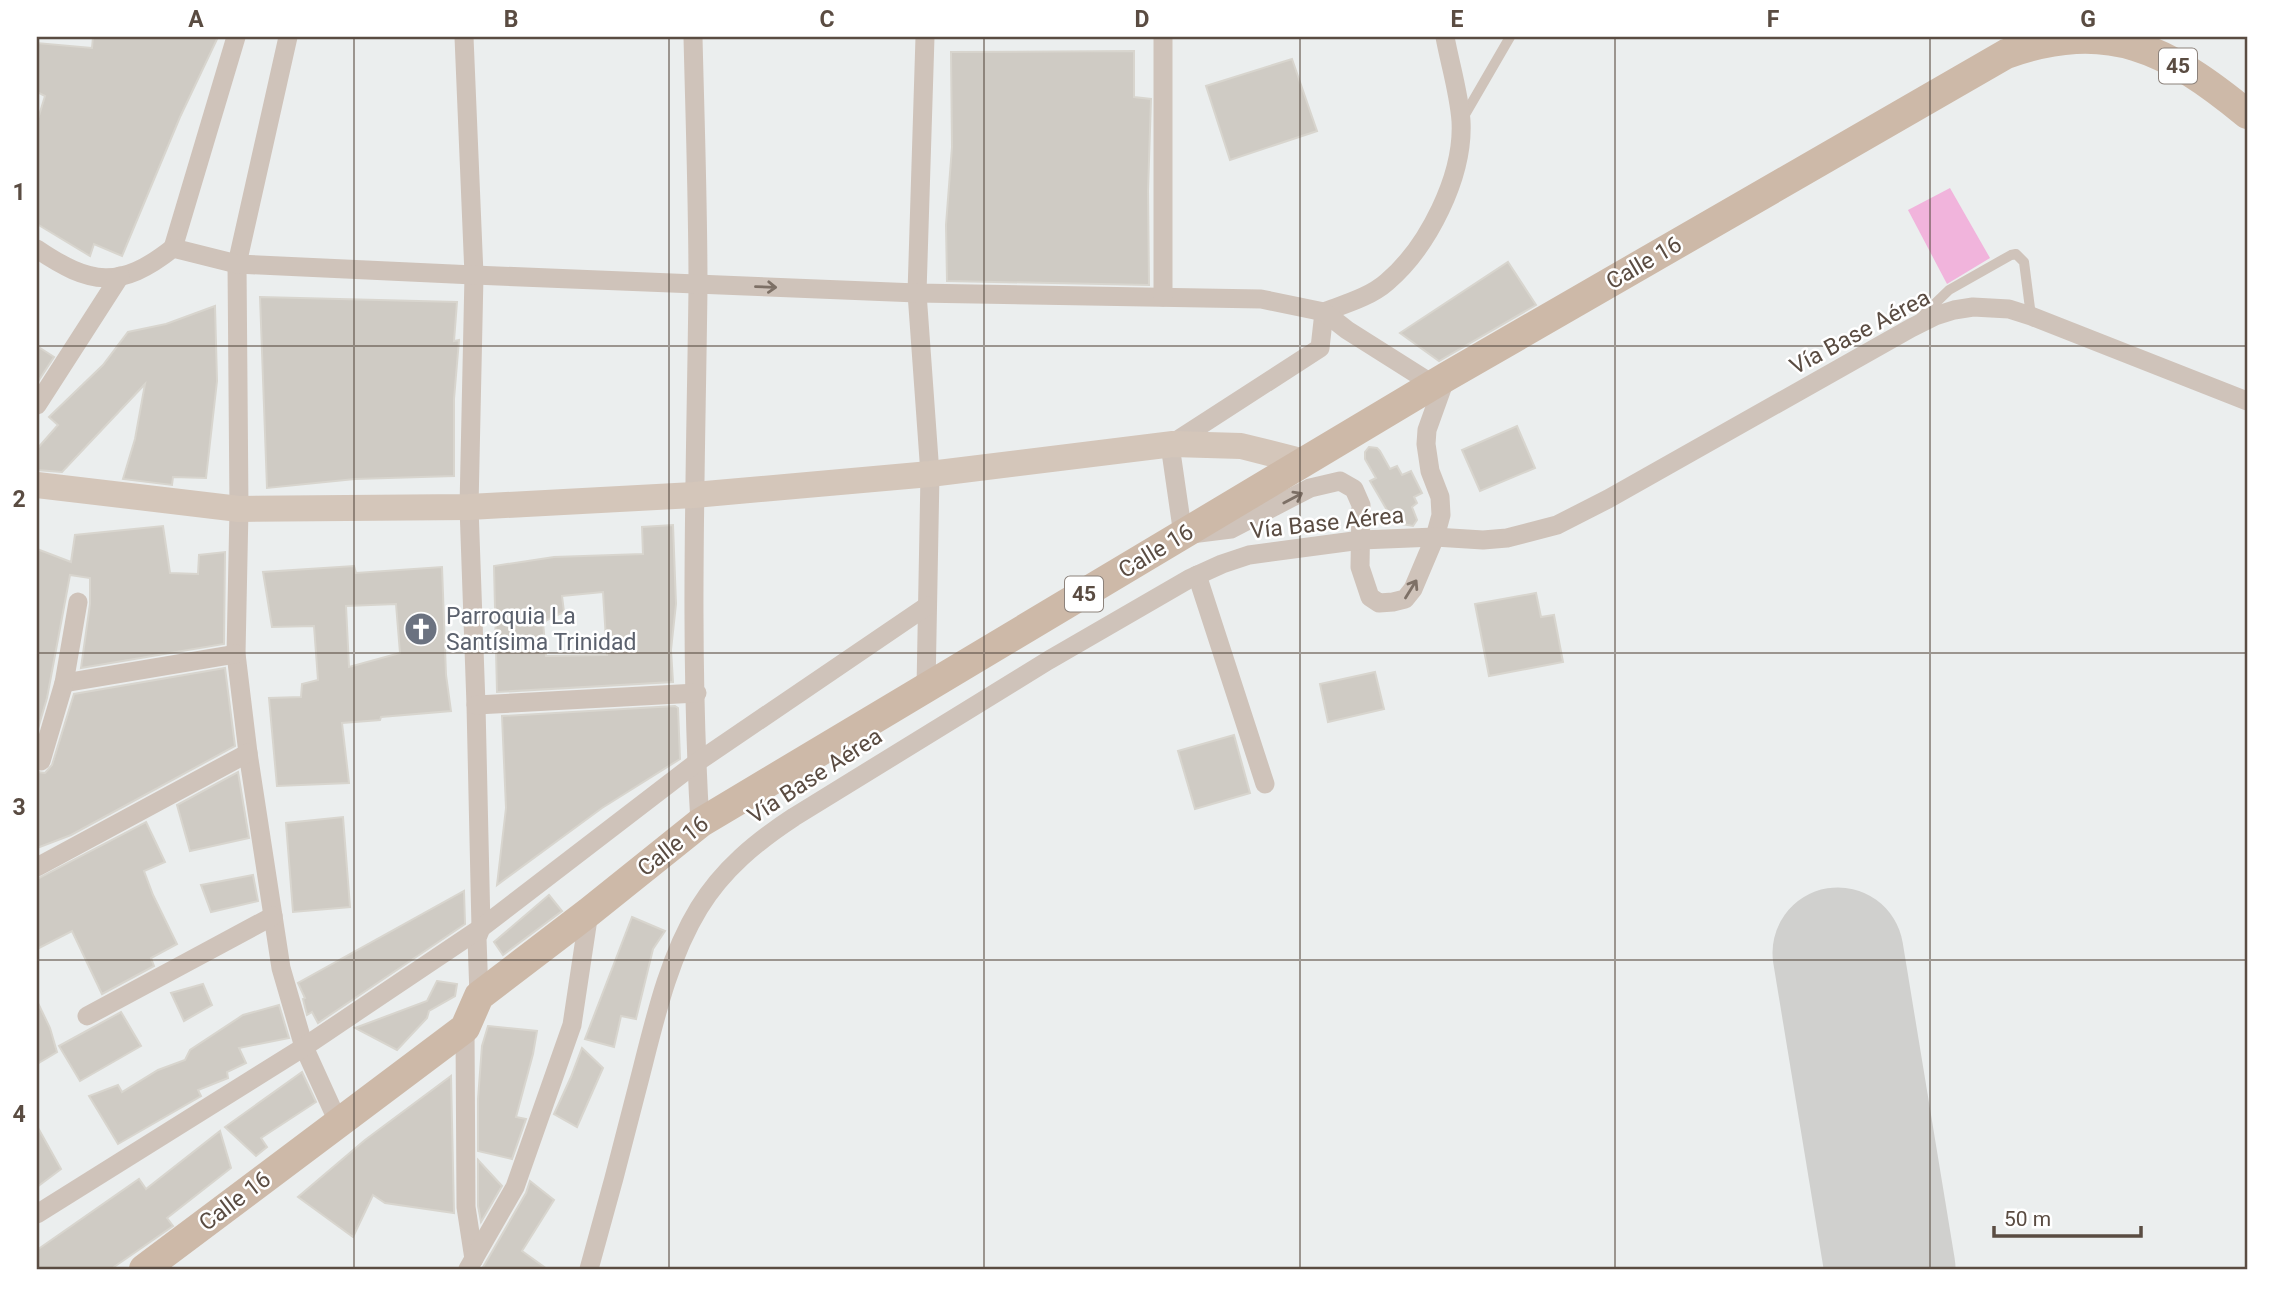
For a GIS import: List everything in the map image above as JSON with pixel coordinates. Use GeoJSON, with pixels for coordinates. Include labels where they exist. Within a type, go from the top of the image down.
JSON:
{"type":"FeatureCollection","features":[{"type":"Feature","properties":{"kind":"main road","name":"Calle 16"},"geometry":{"type":"LineString","coordinates":[[144,1269],[465,1028],[479,996],[700,823],[1440,381],[2006,54],[2058,38],[2099,38]]}},
{"type":"Feature","properties":{"kind":"main road","name":"45"},"geometry":{"type":"LineString","coordinates":[[2099,38],[2127,43],[2157,54],[2216,89],[2247,114]]}},
{"type":"Feature","properties":{"kind":"street"},"geometry":{"type":"LineString","coordinates":[[37,249],[64,268],[84,276],[103,278],[139,270],[173,248],[236,37]]}},
{"type":"Feature","properties":{"kind":"street"},"geometry":{"type":"LineString","coordinates":[[288,37],[237,264],[239,509],[236,654],[248,753],[281,968],[304,1047],[339,1124]]}},
{"type":"Feature","properties":{"kind":"street"},"geometry":{"type":"LineString","coordinates":[[464,37],[474,275],[469,507],[481,928],[477,938],[479,996]]}},
{"type":"Feature","properties":{"kind":"street"},"geometry":{"type":"LineString","coordinates":[[693,37],[698,284],[694,495],[696,763],[700,823]]}},
{"type":"Feature","properties":{"kind":"street"},"geometry":{"type":"LineString","coordinates":[[925,37],[917,293],[930,474],[926,688]]}},
{"type":"Feature","properties":{"kind":"street"},"geometry":{"type":"LineString","coordinates":[[1163,37],[1163,297]]}},
{"type":"Feature","properties":{"kind":"street"},"geometry":{"type":"LineString","coordinates":[[1324,312],[1356,300],[1386,284],[1410,258],[1446,198],[1457,163],[1461,122],[1444,37]]}},
{"type":"Feature","properties":{"kind":"street"},"geometry":{"type":"LineString","coordinates":[[173,248],[237,264],[917,293],[1261,299],[1324,312],[1347,330],[1440,381],[1426,444],[1430,471],[1440,497],[1441,515],[1409,595],[1401,601],[1379,603],[1370,597],[1360,567],[1363,513],[1358,495],[1348,484],[1340,481],[1310,488],[1241,526],[1183,535],[1172,445]]}},
{"type":"Feature","properties":{"kind":"street"},"geometry":{"type":"LineString","coordinates":[[37,405],[120,276]]}},
{"type":"Feature","properties":{"kind":"street","name":"Vía Base Aérea"},"geometry":{"type":"LineString","coordinates":[[590,1269],[654,1022],[672,968],[685,932],[724,873],[757,841],[794,817],[1049,660],[1197,575],[1249,555],[1361,540],[1434,537],[1495,539],[1532,533],[1557,525],[1911,328],[1935,316],[1973,307],[2009,309],[2031,316],[2247,401]]}},
{"type":"Feature","properties":{"kind":"street"},"geometry":{"type":"LineString","coordinates":[[1172,445],[1320,348],[1324,312]]}},
{"type":"Feature","properties":{"kind":"street"},"geometry":{"type":"LineString","coordinates":[[37,485],[239,509],[469,507],[694,495],[930,474],[1172,445],[1241,446],[1314,456],[1328,482]]}},
{"type":"Feature","properties":{"kind":"street"},"geometry":{"type":"LineString","coordinates":[[1197,575],[1265,784]]}},
{"type":"Feature","properties":{"kind":"street"},"geometry":{"type":"LineString","coordinates":[[41,761],[64,683],[78,602]]}},
{"type":"Feature","properties":{"kind":"street"},"geometry":{"type":"LineString","coordinates":[[38,1209],[304,1047],[481,928],[696,763],[927,606]]}},
{"type":"Feature","properties":{"kind":"street"},"geometry":{"type":"LineString","coordinates":[[64,683],[236,654]]}},
{"type":"Feature","properties":{"kind":"street"},"geometry":{"type":"LineString","coordinates":[[476,705],[696,693]]}},
{"type":"Feature","properties":{"kind":"street"},"geometry":{"type":"LineString","coordinates":[[37,867],[248,753]]}},
{"type":"Feature","properties":{"kind":"street"},"geometry":{"type":"LineString","coordinates":[[471,1264],[515,1187],[572,1025],[589,912]]}},
{"type":"Feature","properties":{"kind":"street"},"geometry":{"type":"LineString","coordinates":[[87,1016],[273,916]]}},
{"type":"Feature","properties":{"kind":"street"},"geometry":{"type":"LineString","coordinates":[[465,1028],[466,1207],[471,1264]]}},
{"type":"Feature","properties":{"kind":"lane"},"geometry":{"type":"LineString","coordinates":[[1461,122],[1510,37]]}},
{"type":"Feature","properties":{"kind":"lane"},"geometry":{"type":"LineString","coordinates":[[1911,328],[1931,305],[1949,290],[2016,254],[2024,262],[2031,316]]}},
{"type":"Feature","properties":{"kind":"shaded area"},"geometry":{"type":"Polygon","coordinates":[[[1950,188],[1990,258],[1947,284],[1908,210],[1950,188]]]}},
{"type":"Feature","properties":{"kind":"building"},"geometry":{"type":"Polygon","coordinates":[[[93,37],[218,37],[180,117],[122,256],[94,244],[90,256],[37,224],[37,122],[45,96],[37,92],[37,43],[92,48],[93,37]]]}},
{"type":"Feature","properties":{"kind":"building"},"geometry":{"type":"Polygon","coordinates":[[[1134,51],[1134,97],[1151,99],[1149,285],[947,281],[946,225],[952,147],[951,52],[1134,51]]]}},
{"type":"Feature","properties":{"kind":"building"},"geometry":{"type":"Polygon","coordinates":[[[1292,59],[1317,131],[1230,160],[1206,86],[1292,59]]]}},
{"type":"Feature","properties":{"kind":"building"},"geometry":{"type":"Polygon","coordinates":[[[1508,262],[1536,305],[1439,361],[1400,333],[1508,262]]]}},
{"type":"Feature","properties":{"kind":"building"},"geometry":{"type":"Polygon","coordinates":[[[260,297],[457,302],[454,341],[459,340],[454,399],[454,476],[355,479],[267,488],[260,297]]]}},
{"type":"Feature","properties":{"kind":"building"},"geometry":{"type":"Polygon","coordinates":[[[215,306],[217,381],[206,478],[173,477],[172,485],[123,479],[135,439],[145,384],[62,472],[37,470],[37,449],[58,425],[49,417],[103,365],[128,332],[166,324],[215,306]]]}},
{"type":"Feature","properties":{"kind":"building"},"geometry":{"type":"Polygon","coordinates":[[[37,346],[54,357],[37,383],[37,346]]]}},
{"type":"Feature","properties":{"kind":"building"},"geometry":{"type":"Polygon","coordinates":[[[1517,426],[1535,468],[1480,491],[1462,450],[1517,426]]]}},
{"type":"Feature","properties":{"kind":"building"},"geometry":{"type":"Polygon","coordinates":[[[1369,447],[1380,451],[1390,469],[1397,466],[1402,475],[1411,471],[1422,493],[1414,497],[1417,503],[1412,507],[1417,520],[1413,526],[1402,524],[1395,514],[1391,517],[1370,481],[1376,478],[1365,459],[1365,452],[1369,447]]]}},
{"type":"Feature","properties":{"kind":"building"},"geometry":{"type":"Polygon","coordinates":[[[673,525],[676,604],[671,650],[673,682],[497,692],[494,566],[554,557],[643,554],[642,527],[673,525]],[[603,592],[562,596],[564,612],[543,622],[546,656],[607,655],[603,592]]]}},
{"type":"Feature","properties":{"kind":"building"},"geometry":{"type":"Polygon","coordinates":[[[163,526],[170,573],[198,574],[199,555],[225,552],[224,644],[81,668],[90,604],[90,578],[70,575],[47,698],[37,732],[37,549],[71,562],[75,535],[163,526]]]}},
{"type":"Feature","properties":{"kind":"building"},"geometry":{"type":"Polygon","coordinates":[[[354,566],[356,573],[442,567],[446,675],[451,711],[342,723],[349,783],[277,786],[269,698],[301,697],[302,684],[318,680],[314,626],[272,627],[263,572],[354,566]],[[396,604],[346,606],[349,667],[400,653],[396,604]]]}},
{"type":"Feature","properties":{"kind":"building"},"geometry":{"type":"Polygon","coordinates":[[[1536,593],[1541,617],[1554,615],[1563,662],[1489,676],[1475,604],[1536,593]]]}},
{"type":"Feature","properties":{"kind":"building"},"geometry":{"type":"Polygon","coordinates":[[[225,668],[235,746],[71,835],[37,848],[37,772],[45,773],[52,765],[74,694],[225,668]]]}},
{"type":"Feature","properties":{"kind":"building"},"geometry":{"type":"Polygon","coordinates":[[[1375,672],[1384,709],[1328,722],[1320,684],[1375,672]]]}},
{"type":"Feature","properties":{"kind":"building"},"geometry":{"type":"Polygon","coordinates":[[[675,706],[678,708],[680,759],[602,808],[497,885],[506,808],[502,716],[675,706]]]}},
{"type":"Feature","properties":{"kind":"building"},"geometry":{"type":"Polygon","coordinates":[[[1234,735],[1250,793],[1195,809],[1178,751],[1234,735]]]}},
{"type":"Feature","properties":{"kind":"building"},"geometry":{"type":"Polygon","coordinates":[[[238,772],[249,838],[190,851],[177,805],[238,772]]]}},
{"type":"Feature","properties":{"kind":"building"},"geometry":{"type":"Polygon","coordinates":[[[343,817],[350,907],[293,912],[286,823],[343,817]]]}},
{"type":"Feature","properties":{"kind":"building"},"geometry":{"type":"Polygon","coordinates":[[[146,822],[165,862],[144,871],[177,944],[151,958],[154,966],[102,994],[72,931],[37,949],[37,879],[146,822]]]}},
{"type":"Feature","properties":{"kind":"building"},"geometry":{"type":"Polygon","coordinates":[[[253,875],[258,901],[211,912],[201,885],[253,875]]]}},
{"type":"Feature","properties":{"kind":"building"},"geometry":{"type":"Polygon","coordinates":[[[464,891],[465,924],[318,1023],[312,1012],[307,1015],[303,999],[305,998],[298,983],[464,891]]]}},
{"type":"Feature","properties":{"kind":"building"},"geometry":{"type":"Polygon","coordinates":[[[549,895],[562,911],[503,955],[494,942],[549,895]]]}},
{"type":"Feature","properties":{"kind":"building"},"geometry":{"type":"Polygon","coordinates":[[[632,917],[665,931],[653,949],[636,1019],[621,1016],[614,1047],[585,1039],[632,917]]]}},
{"type":"Feature","properties":{"kind":"building"},"geometry":{"type":"Polygon","coordinates":[[[437,981],[457,984],[455,996],[429,1011],[427,1018],[397,1050],[355,1028],[427,1001],[437,981]]]}},
{"type":"Feature","properties":{"kind":"building"},"geometry":{"type":"Polygon","coordinates":[[[203,984],[212,1005],[184,1021],[171,993],[203,984]]]}},
{"type":"Feature","properties":{"kind":"building"},"geometry":{"type":"Polygon","coordinates":[[[37,1001],[50,1028],[57,1052],[37,1064],[37,1001]]]}},
{"type":"Feature","properties":{"kind":"building"},"geometry":{"type":"Polygon","coordinates":[[[279,1005],[289,1038],[239,1048],[246,1063],[227,1072],[228,1078],[198,1090],[201,1096],[118,1144],[89,1096],[118,1085],[122,1092],[158,1070],[185,1060],[190,1050],[243,1015],[279,1005]]]}},
{"type":"Feature","properties":{"kind":"building"},"geometry":{"type":"Polygon","coordinates":[[[121,1012],[141,1046],[80,1081],[59,1046],[121,1012]]]}},
{"type":"Feature","properties":{"kind":"building"},"geometry":{"type":"Polygon","coordinates":[[[488,1026],[537,1031],[516,1117],[526,1119],[512,1159],[478,1151],[482,1046],[488,1026]]]}},
{"type":"Feature","properties":{"kind":"building"},"geometry":{"type":"Polygon","coordinates":[[[582,1048],[603,1068],[577,1127],[554,1114],[582,1048]]]}},
{"type":"Feature","properties":{"kind":"building"},"geometry":{"type":"Polygon","coordinates":[[[302,1072],[316,1102],[261,1138],[267,1147],[256,1156],[225,1127],[302,1072]]]}},
{"type":"Feature","properties":{"kind":"building"},"geometry":{"type":"Polygon","coordinates":[[[451,1076],[454,1213],[385,1203],[373,1195],[353,1237],[298,1197],[365,1140],[451,1076]]]}},
{"type":"Feature","properties":{"kind":"building"},"geometry":{"type":"Polygon","coordinates":[[[37,1126],[61,1169],[37,1187],[37,1126]]]}},
{"type":"Feature","properties":{"kind":"building"},"geometry":{"type":"Polygon","coordinates":[[[220,1131],[231,1168],[167,1218],[173,1226],[111,1269],[37,1269],[37,1250],[139,1179],[146,1189],[220,1131]]]}},
{"type":"Feature","properties":{"kind":"building"},"geometry":{"type":"Polygon","coordinates":[[[478,1160],[502,1186],[481,1222],[478,1206],[478,1160]]]}},
{"type":"Feature","properties":{"kind":"building"},"geometry":{"type":"Polygon","coordinates":[[[530,1181],[554,1200],[522,1251],[547,1269],[482,1269],[526,1193],[530,1181]]]}},
{"type":"Feature","properties":{"kind":"runway"},"geometry":{"type":"LineString","coordinates":[[1838,953],[1890,1269]]}},
{"type":"Feature","properties":{"kind":"place","name":"Parroquia La Santísima Trinidad"},"geometry":{"type":"Point","coordinates":[421,629]}}]}
